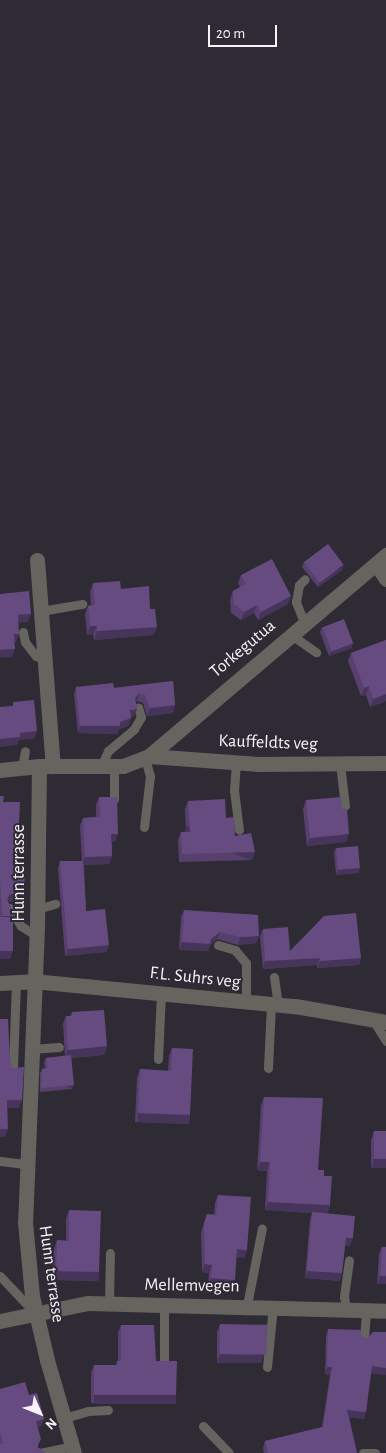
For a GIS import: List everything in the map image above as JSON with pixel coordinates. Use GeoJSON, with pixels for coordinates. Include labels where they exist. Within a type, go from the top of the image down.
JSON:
{"type":"FeatureCollection","features":[{"type":"Feature","properties":{"kind":"street"},"geometry":{"type":"LineString","coordinates":[[381,559],[386,579]]}},
{"type":"Feature","properties":{"kind":"street","name":"Torkegutua"},"geometry":{"type":"LineString","coordinates":[[112,766],[147,757],[304,622],[381,559]]}},
{"type":"Feature","properties":{"kind":"street","name":"Hunn terrasse"},"geometry":{"type":"LineString","coordinates":[[37,560],[45,659],[46,766],[33,980],[25,1164],[25,1222],[37,1315],[73,1450]]}},
{"type":"Feature","properties":{"kind":"street","name":"Kauffeldts veg"},"geometry":{"type":"LineString","coordinates":[[147,757],[236,762],[386,763]]}},
{"type":"Feature","properties":{"kind":"street"},"geometry":{"type":"LineString","coordinates":[[0,770],[46,766],[112,766]]}},
{"type":"Feature","properties":{"kind":"street","name":"F.L. Suhrs veg"},"geometry":{"type":"LineString","coordinates":[[0,982],[33,980],[246,1001],[379,1021]]}},
{"type":"Feature","properties":{"kind":"street","name":"Mellemvegen"},"geometry":{"type":"LineString","coordinates":[[0,1321],[37,1315],[88,1303],[247,1305],[386,1311]]}},
{"type":"Feature","properties":{"kind":"lane"},"geometry":{"type":"LineString","coordinates":[[304,622],[296,602],[299,585],[305,579]]}},
{"type":"Feature","properties":{"kind":"lane"},"geometry":{"type":"LineString","coordinates":[[41,610],[82,604]]}},
{"type":"Feature","properties":{"kind":"lane"},"geometry":{"type":"LineString","coordinates":[[23,632],[25,642],[36,656],[45,659]]}},
{"type":"Feature","properties":{"kind":"lane"},"geometry":{"type":"LineString","coordinates":[[290,634],[316,652]]}},
{"type":"Feature","properties":{"kind":"lane"},"geometry":{"type":"LineString","coordinates":[[114,799],[112,766],[108,751],[134,729],[141,717],[138,707]]}},
{"type":"Feature","properties":{"kind":"lane"},"geometry":{"type":"LineString","coordinates":[[22,768],[25,752]]}},
{"type":"Feature","properties":{"kind":"lane"},"geometry":{"type":"LineString","coordinates":[[144,827],[150,776],[147,757]]}},
{"type":"Feature","properties":{"kind":"lane"},"geometry":{"type":"LineString","coordinates":[[236,762],[234,790],[239,830]]}},
{"type":"Feature","properties":{"kind":"lane"},"geometry":{"type":"LineString","coordinates":[[340,764],[345,806]]}},
{"type":"Feature","properties":{"kind":"lane"},"geometry":{"type":"LineString","coordinates":[[37,909],[55,904]]}},
{"type":"Feature","properties":{"kind":"lane"},"geometry":{"type":"LineString","coordinates":[[10,907],[21,926],[37,936]]}},
{"type":"Feature","properties":{"kind":"lane"},"geometry":{"type":"LineString","coordinates":[[218,945],[235,950],[246,962],[246,1001]]}},
{"type":"Feature","properties":{"kind":"lane"},"geometry":{"type":"LineString","coordinates":[[268,1068],[275,1004],[274,977]]}},
{"type":"Feature","properties":{"kind":"lane"},"geometry":{"type":"LineString","coordinates":[[13,1067],[16,982]]}},
{"type":"Feature","properties":{"kind":"lane"},"geometry":{"type":"LineString","coordinates":[[158,1058],[162,993]]}},
{"type":"Feature","properties":{"kind":"lane"},"geometry":{"type":"LineString","coordinates":[[379,1021],[386,1041]]}},
{"type":"Feature","properties":{"kind":"lane"},"geometry":{"type":"LineString","coordinates":[[31,1049],[59,1047]]}},
{"type":"Feature","properties":{"kind":"lane"},"geometry":{"type":"LineString","coordinates":[[0,1162],[25,1164]]}},
{"type":"Feature","properties":{"kind":"lane"},"geometry":{"type":"LineString","coordinates":[[247,1305],[262,1228]]}},
{"type":"Feature","properties":{"kind":"lane"},"geometry":{"type":"LineString","coordinates":[[109,1303],[110,1253]]}},
{"type":"Feature","properties":{"kind":"lane"},"geometry":{"type":"LineString","coordinates":[[346,1309],[344,1296],[349,1260]]}},
{"type":"Feature","properties":{"kind":"lane"},"geometry":{"type":"LineString","coordinates":[[0,1276],[37,1315]]}},
{"type":"Feature","properties":{"kind":"lane"},"geometry":{"type":"LineString","coordinates":[[164,1304],[164,1360]]}},
{"type":"Feature","properties":{"kind":"lane"},"geometry":{"type":"LineString","coordinates":[[267,1367],[273,1306]]}},
{"type":"Feature","properties":{"kind":"lane"},"geometry":{"type":"LineString","coordinates":[[364,1340],[366,1310]]}},
{"type":"Feature","properties":{"kind":"lane"},"geometry":{"type":"LineString","coordinates":[[64,1418],[88,1411],[108,1410]]}},
{"type":"Feature","properties":{"kind":"lane"},"geometry":{"type":"LineString","coordinates":[[203,1426],[229,1453]]}},
{"type":"Feature","properties":{"kind":"lane"},"geometry":{"type":"LineString","coordinates":[[40,1453],[73,1450]]}},
{"type":"Feature","properties":{"kind":"lane"},"geometry":{"type":"LineString","coordinates":[[362,1453],[375,1453]]}},
{"type":"Feature","properties":{"kind":"building"},"geometry":{"type":"Polygon","coordinates":[[[328,544],[344,565],[320,583],[304,562],[328,544]]]}},
{"type":"Feature","properties":{"kind":"building"},"geometry":{"type":"Polygon","coordinates":[[[272,559],[291,596],[261,612],[257,605],[244,612],[234,604],[233,591],[246,584],[241,575],[272,559]]]}},
{"type":"Feature","properties":{"kind":"building"},"geometry":{"type":"Polygon","coordinates":[[[120,581],[121,589],[149,586],[150,609],[155,609],[157,627],[97,631],[97,626],[90,626],[88,606],[95,605],[93,583],[120,581]]]}},
{"type":"Feature","properties":{"kind":"building"},"geometry":{"type":"Polygon","coordinates":[[[29,591],[31,614],[18,615],[19,634],[14,634],[15,649],[0,650],[0,594],[29,591]]]}},
{"type":"Feature","properties":{"kind":"building"},"geometry":{"type":"Polygon","coordinates":[[[344,619],[353,643],[332,652],[323,627],[344,619]]]}},
{"type":"Feature","properties":{"kind":"building"},"geometry":{"type":"Polygon","coordinates":[[[386,640],[386,694],[373,699],[369,686],[364,688],[351,653],[386,640]]]}},
{"type":"Feature","properties":{"kind":"building"},"geometry":{"type":"Polygon","coordinates":[[[173,681],[175,705],[150,708],[145,695],[139,693],[135,698],[137,709],[130,710],[131,718],[120,722],[120,726],[80,726],[76,687],[113,683],[114,688],[173,681]]]}},
{"type":"Feature","properties":{"kind":"building"},"geometry":{"type":"Polygon","coordinates":[[[34,700],[37,731],[20,733],[20,737],[0,739],[0,707],[13,706],[13,702],[34,700]]]}},
{"type":"Feature","properties":{"kind":"building"},"geometry":{"type":"Polygon","coordinates":[[[0,796],[4,796],[3,802],[20,802],[17,866],[24,866],[25,890],[16,890],[16,894],[10,894],[7,899],[15,916],[2,916],[0,796]]]}},
{"type":"Feature","properties":{"kind":"building"},"geometry":{"type":"Polygon","coordinates":[[[99,797],[117,797],[118,834],[111,834],[112,856],[85,857],[83,818],[100,817],[99,797]]]}},
{"type":"Feature","properties":{"kind":"building"},"geometry":{"type":"Polygon","coordinates":[[[341,797],[342,809],[347,809],[349,834],[310,838],[306,800],[341,797]]]}},
{"type":"Feature","properties":{"kind":"building"},"geometry":{"type":"Polygon","coordinates":[[[225,799],[226,818],[234,817],[235,836],[251,833],[255,852],[182,854],[181,832],[190,832],[188,801],[225,799]]]}},
{"type":"Feature","properties":{"kind":"building"},"geometry":{"type":"Polygon","coordinates":[[[358,846],[360,868],[338,870],[336,848],[358,846]]]}},
{"type":"Feature","properties":{"kind":"building"},"geometry":{"type":"Polygon","coordinates":[[[60,861],[83,861],[86,911],[105,909],[109,945],[68,949],[60,861]]]}},
{"type":"Feature","properties":{"kind":"building"},"geometry":{"type":"Polygon","coordinates":[[[184,910],[258,915],[259,936],[240,937],[220,932],[211,939],[210,944],[182,942],[184,910]]]}},
{"type":"Feature","properties":{"kind":"building"},"geometry":{"type":"Polygon","coordinates":[[[356,913],[361,958],[320,961],[320,958],[265,961],[263,929],[288,927],[290,951],[324,916],[356,913]]]}},
{"type":"Feature","properties":{"kind":"building"},"geometry":{"type":"Polygon","coordinates":[[[0,917],[13,917],[13,951],[0,951],[0,917]]]}},
{"type":"Feature","properties":{"kind":"building"},"geometry":{"type":"Polygon","coordinates":[[[104,1010],[107,1046],[68,1050],[66,1016],[72,1016],[72,1012],[104,1010]]]}},
{"type":"Feature","properties":{"kind":"building"},"geometry":{"type":"Polygon","coordinates":[[[0,1019],[8,1019],[12,1068],[24,1067],[22,1100],[7,1100],[8,1129],[0,1129],[0,1019]]]}},
{"type":"Feature","properties":{"kind":"building"},"geometry":{"type":"Polygon","coordinates":[[[172,1048],[193,1049],[190,1115],[138,1113],[140,1069],[171,1071],[172,1048]]]}},
{"type":"Feature","properties":{"kind":"building"},"geometry":{"type":"Polygon","coordinates":[[[71,1055],[74,1085],[41,1088],[42,1069],[47,1068],[46,1058],[71,1055]]]}},
{"type":"Feature","properties":{"kind":"building"},"geometry":{"type":"Polygon","coordinates":[[[264,1097],[323,1098],[318,1170],[324,1170],[324,1176],[332,1176],[330,1205],[268,1202],[270,1162],[260,1162],[264,1097]]]}},
{"type":"Feature","properties":{"kind":"building"},"geometry":{"type":"Polygon","coordinates":[[[374,1131],[386,1131],[386,1159],[374,1159],[374,1131]]]}},
{"type":"Feature","properties":{"kind":"building"},"geometry":{"type":"Polygon","coordinates":[[[218,1195],[251,1197],[247,1250],[237,1249],[235,1280],[211,1278],[212,1265],[205,1264],[204,1224],[207,1214],[216,1215],[218,1195]]]}},
{"type":"Feature","properties":{"kind":"building"},"geometry":{"type":"Polygon","coordinates":[[[69,1210],[101,1211],[99,1272],[56,1271],[57,1240],[69,1241],[69,1210]]]}},
{"type":"Feature","properties":{"kind":"building"},"geometry":{"type":"Polygon","coordinates":[[[312,1212],[355,1216],[353,1238],[346,1238],[342,1273],[307,1271],[312,1212]]]}},
{"type":"Feature","properties":{"kind":"building"},"geometry":{"type":"Polygon","coordinates":[[[382,1247],[386,1247],[386,1276],[380,1276],[382,1247]]]}},
{"type":"Feature","properties":{"kind":"building"},"geometry":{"type":"Polygon","coordinates":[[[220,1324],[267,1325],[266,1355],[219,1354],[220,1324]]]}},
{"type":"Feature","properties":{"kind":"building"},"geometry":{"type":"Polygon","coordinates":[[[121,1325],[154,1325],[156,1361],[177,1361],[176,1395],[94,1395],[94,1365],[117,1365],[117,1361],[121,1361],[121,1325]]]}},
{"type":"Feature","properties":{"kind":"building"},"geometry":{"type":"Polygon","coordinates":[[[328,1329],[361,1330],[361,1336],[367,1339],[373,1332],[386,1332],[386,1368],[372,1366],[366,1412],[347,1410],[357,1453],[268,1453],[265,1441],[323,1427],[332,1367],[327,1367],[328,1329]]]}},
{"type":"Feature","properties":{"kind":"building"},"geometry":{"type":"Polygon","coordinates":[[[25,1382],[29,1395],[37,1393],[44,1419],[36,1421],[41,1439],[37,1447],[45,1453],[0,1453],[0,1444],[3,1443],[0,1432],[0,1389],[25,1382]]]}}]}
